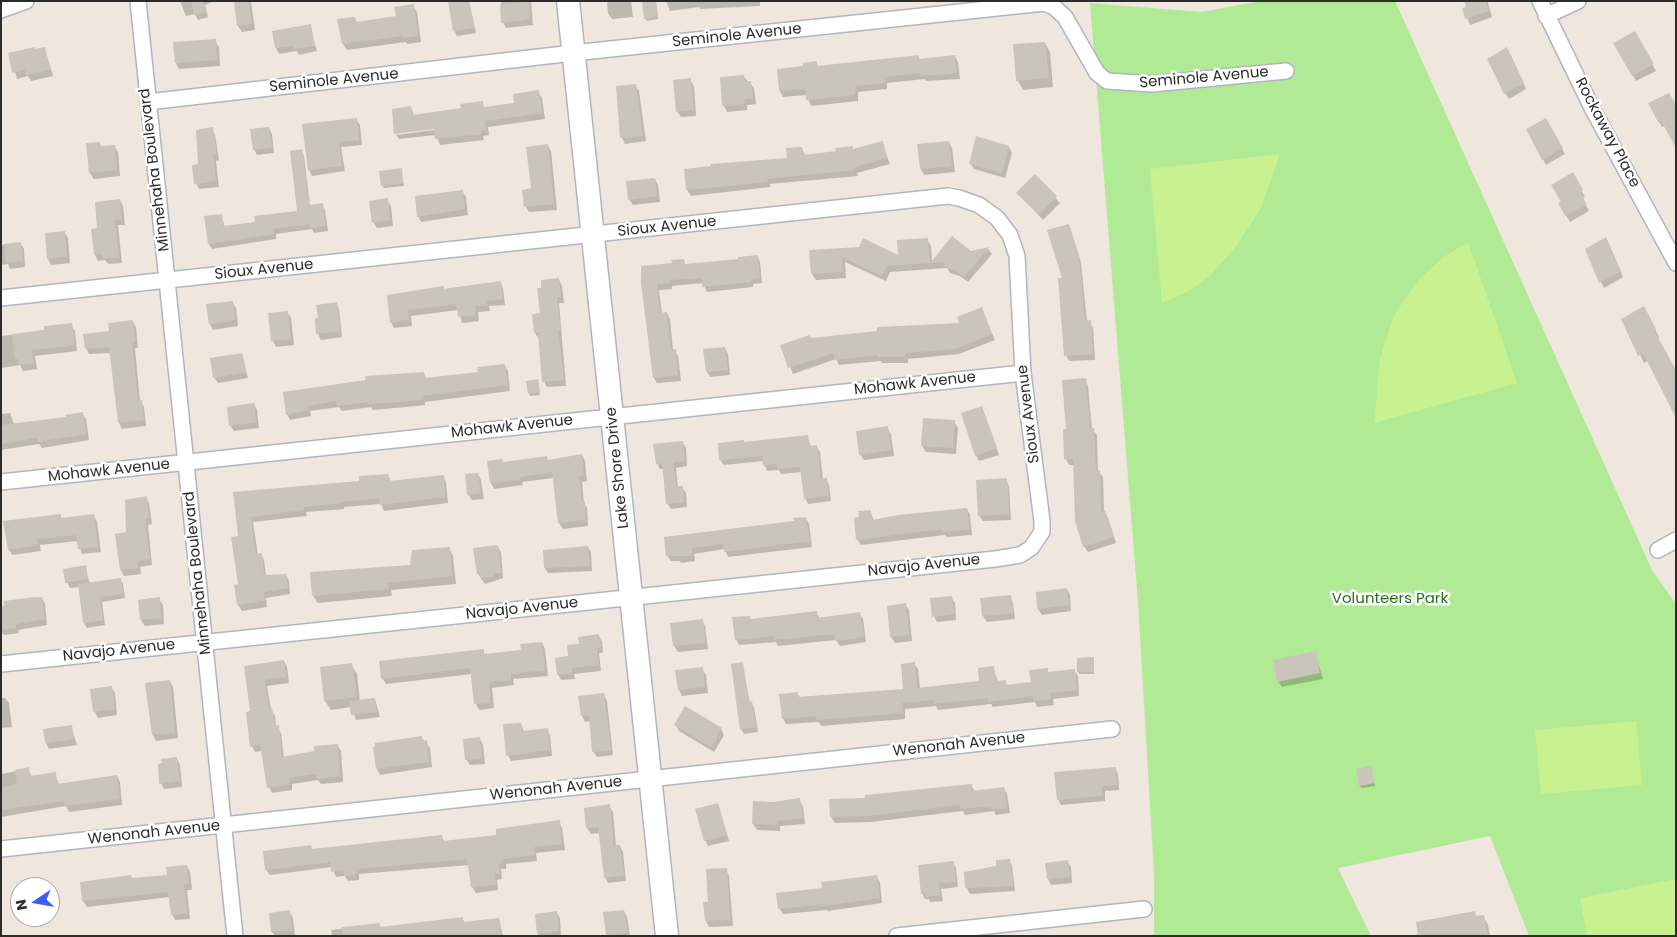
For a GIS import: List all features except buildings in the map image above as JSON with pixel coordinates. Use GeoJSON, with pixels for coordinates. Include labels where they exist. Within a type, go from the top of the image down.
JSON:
{"type":"FeatureCollection","features":[{"type":"Feature","properties":{"kind":"street"},"geometry":{"type":"LineString","coordinates":[[1,10],[26,1]]}},
{"type":"Feature","properties":{"kind":"street","name":"Minnehaha Boulevard"},"geometry":{"type":"LineString","coordinates":[[138,1],[235,936]]}},
{"type":"Feature","properties":{"kind":"street","name":"Lake Shore Drive"},"geometry":{"type":"LineString","coordinates":[[568,1],[667,936]]}},
{"type":"Feature","properties":{"kind":"street","name":"Rockaway Place"},"geometry":{"type":"LineString","coordinates":[[1540,1],[1546,16],[1676,263]]}},
{"type":"Feature","properties":{"kind":"street"},"geometry":{"type":"LineString","coordinates":[[1546,16],[1578,1]]}},
{"type":"Feature","properties":{"kind":"street","name":"Seminole Avenue"},"geometry":{"type":"LineString","coordinates":[[148,102],[574,53],[1044,3],[1054,6],[1065,17],[1097,73],[1107,81],[1152,84],[1286,71]]}},
{"type":"Feature","properties":{"kind":"street","name":"Sioux Avenue"},"geometry":{"type":"LineString","coordinates":[[1,298],[948,196],[969,201],[997,218],[1010,235],[1017,256],[1023,372],[1042,521],[1042,532],[1037,542]]}},
{"type":"Feature","properties":{"kind":"street","name":"Mohawk Avenue"},"geometry":{"type":"LineString","coordinates":[[1,482],[1023,372]]}},
{"type":"Feature","properties":{"kind":"street"},"geometry":{"type":"LineString","coordinates":[[1658,550],[1676,540]]}},
{"type":"Feature","properties":{"kind":"street","name":"Navajo Avenue"},"geometry":{"type":"LineString","coordinates":[[1,664],[995,559],[1020,555],[1037,542]]}},
{"type":"Feature","properties":{"kind":"street","name":"Wenonah Avenue"},"geometry":{"type":"LineString","coordinates":[[1,849],[1112,729]]}},
{"type":"Feature","properties":{"kind":"street"},"geometry":{"type":"LineString","coordinates":[[897,936],[1144,909]]}},
{"type":"Feature","properties":{"kind":"green space","name":"Volunteers Park"},"geometry":{"type":"Polygon","coordinates":[[[1260,1],[1395,1],[1652,570],[1676,604],[1676,936],[1529,936],[1490,836],[1338,868],[1371,936],[1154,936],[1154,874],[1138,602],[1090,3],[1202,12],[1260,1]]]}},
{"type":"Feature","properties":{"kind":"green space"},"geometry":{"type":"Polygon","coordinates":[[[1280,154],[1261,208],[1237,245],[1210,276],[1187,292],[1162,303],[1150,169],[1280,154]]]}},
{"type":"Feature","properties":{"kind":"green space"},"geometry":{"type":"Polygon","coordinates":[[[1468,242],[1517,383],[1374,423],[1380,359],[1394,315],[1419,279],[1444,257],[1468,242]]]}},
{"type":"Feature","properties":{"kind":"green space"},"geometry":{"type":"Polygon","coordinates":[[[1636,721],[1642,785],[1541,794],[1535,730],[1636,721]]]}},
{"type":"Feature","properties":{"kind":"green space"},"geometry":{"type":"Polygon","coordinates":[[[1676,879],[1676,936],[1587,936],[1580,898],[1676,879]]]}}]}
